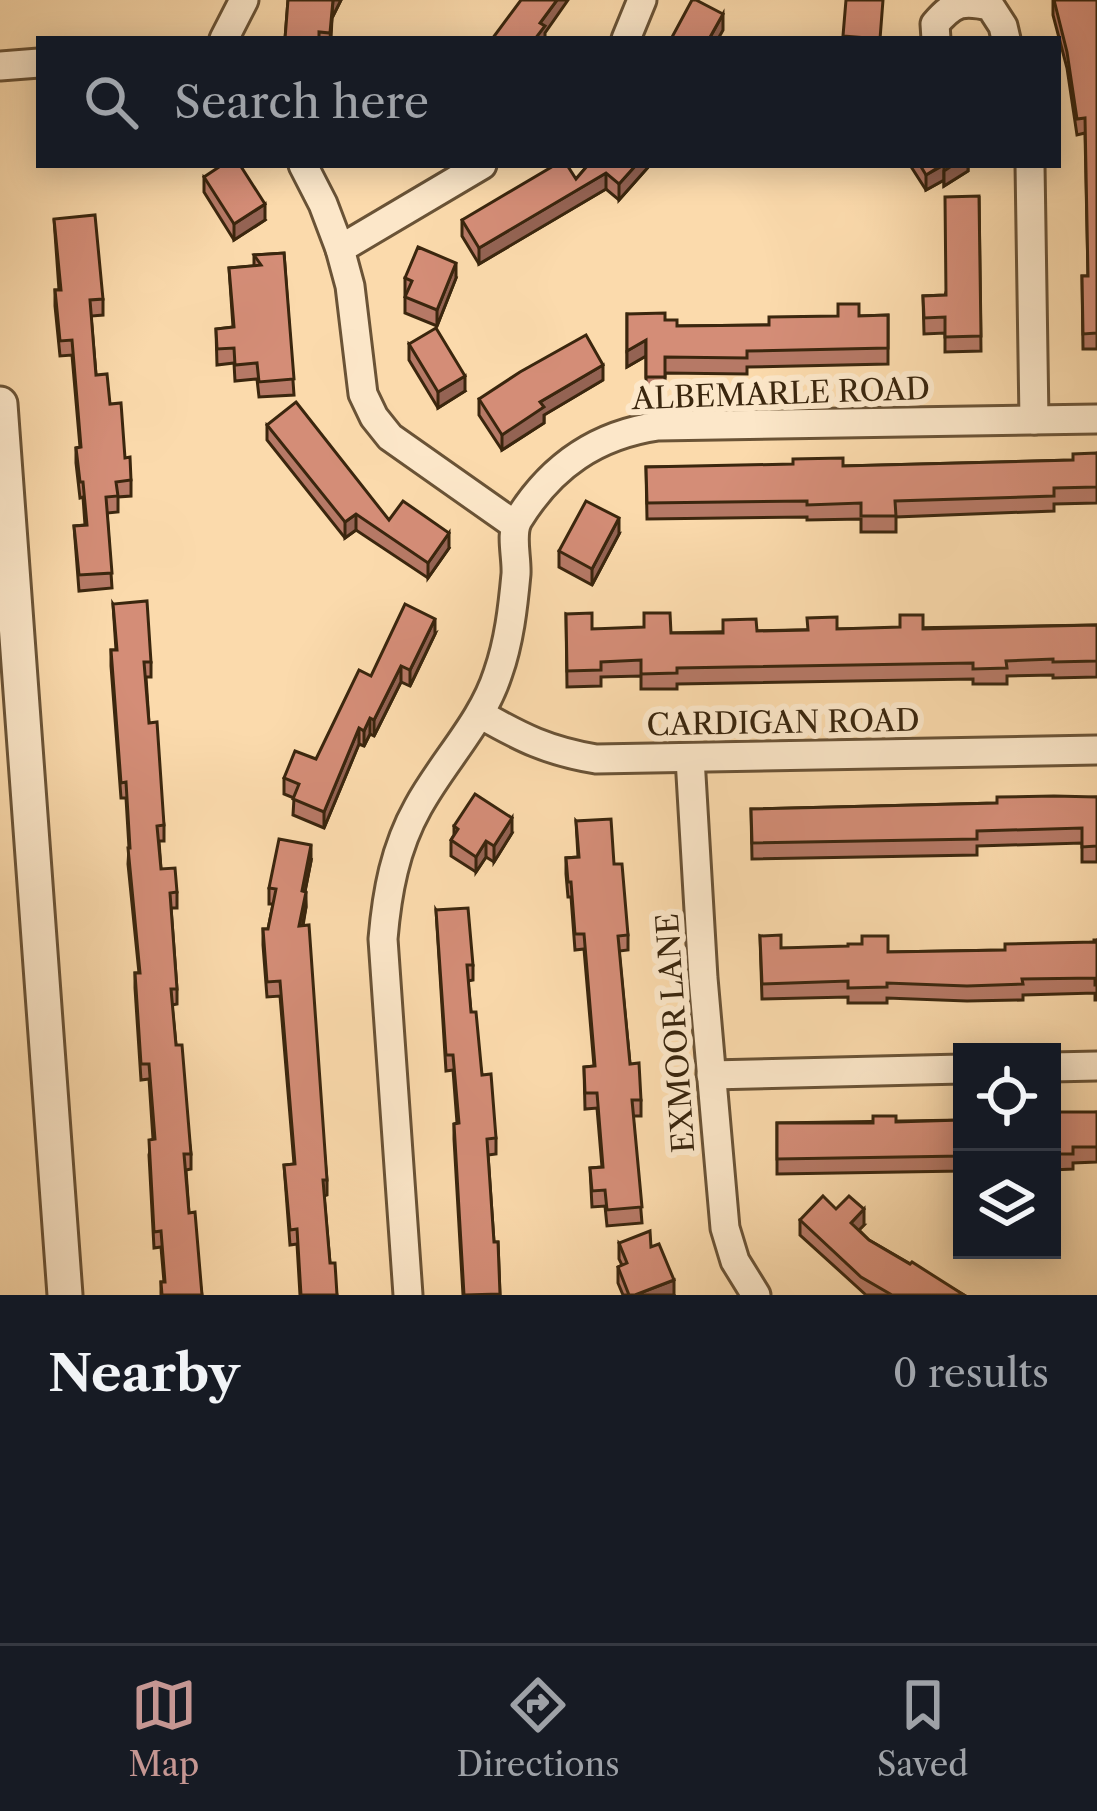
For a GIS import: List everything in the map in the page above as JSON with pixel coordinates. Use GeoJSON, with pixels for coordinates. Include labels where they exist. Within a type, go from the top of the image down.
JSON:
{"type":"FeatureCollection","features":[{"type":"Feature","properties":{"kind":"street"},"geometry":{"type":"LineString","coordinates":[[226,36],[244,0]]}},
{"type":"Feature","properties":{"kind":"street"},"geometry":{"type":"LineString","coordinates":[[627,36],[642,0]]}},
{"type":"Feature","properties":{"kind":"street"},"geometry":{"type":"LineString","coordinates":[[936,36],[935,24],[948,8],[967,1],[990,6],[1005,36]]}},
{"type":"Feature","properties":{"kind":"street"},"geometry":{"type":"LineString","coordinates":[[0,65],[36,62]]}},
{"type":"Feature","properties":{"kind":"street"},"geometry":{"type":"LineString","coordinates":[[305,168],[340,249],[350,286],[363,394],[374,417],[390,437],[515,525],[516,571],[508,642],[497,677],[480,714],[417,808],[398,850],[387,894],[383,939],[408,1295]]}},
{"type":"Feature","properties":{"kind":"street"},"geometry":{"type":"LineString","coordinates":[[340,249],[477,168]]}},
{"type":"Feature","properties":{"kind":"street"},"geometry":{"type":"LineString","coordinates":[[1030,168],[1034,420]]}},
{"type":"Feature","properties":{"kind":"street"},"geometry":{"type":"LineString","coordinates":[[0,404],[65,1295]]}},
{"type":"Feature","properties":{"kind":"street","name":"ALBEMARLE ROAD"},"geometry":{"type":"LineString","coordinates":[[515,525],[567,463],[597,442],[628,430],[687,424],[1097,419]]}},
{"type":"Feature","properties":{"kind":"street","name":"CARDIGAN ROAD"},"geometry":{"type":"LineString","coordinates":[[480,714],[527,742],[596,759],[1097,750]]}},
{"type":"Feature","properties":{"kind":"street","name":"EXMOOR LANE"},"geometry":{"type":"LineString","coordinates":[[690,758],[725,1228],[735,1261],[756,1295]]}},
{"type":"Feature","properties":{"kind":"street"},"geometry":{"type":"LineString","coordinates":[[1061,1067],[1097,1066]]}},
{"type":"Feature","properties":{"kind":"street"},"geometry":{"type":"LineString","coordinates":[[711,1075],[953,1070]]}},
{"type":"Feature","properties":{"kind":"building"},"geometry":{"type":"Polygon","coordinates":[[[288,0],[333,0],[330,33],[285,36],[288,0]]]}},
{"type":"Feature","properties":{"kind":"building"},"geometry":{"type":"Polygon","coordinates":[[[521,0],[557,0],[540,23],[545,26],[537,36],[494,36],[521,0]]]}},
{"type":"Feature","properties":{"kind":"building"},"geometry":{"type":"Polygon","coordinates":[[[692,0],[723,14],[711,36],[673,36],[692,0]]]}},
{"type":"Feature","properties":{"kind":"building"},"geometry":{"type":"Polygon","coordinates":[[[846,0],[883,0],[880,36],[843,36],[846,0]]]}},
{"type":"Feature","properties":{"kind":"building"},"geometry":{"type":"Polygon","coordinates":[[[1054,0],[1097,0],[1097,333],[1083,334],[1082,276],[1088,276],[1085,118],[1077,119],[1054,0]]]}},
{"type":"Feature","properties":{"kind":"building"},"geometry":{"type":"Polygon","coordinates":[[[218,168],[242,168],[265,204],[234,224],[204,177],[218,168]]]}},
{"type":"Feature","properties":{"kind":"building"},"geometry":{"type":"Polygon","coordinates":[[[550,168],[569,168],[576,179],[585,168],[633,168],[619,184],[606,173],[479,248],[462,220],[550,168]]]}},
{"type":"Feature","properties":{"kind":"building"},"geometry":{"type":"Polygon","coordinates":[[[979,196],[981,336],[945,337],[945,317],[924,318],[923,296],[946,295],[945,197],[979,196]]]}},
{"type":"Feature","properties":{"kind":"building"},"geometry":{"type":"Polygon","coordinates":[[[95,215],[103,299],[90,300],[96,375],[107,374],[110,404],[121,403],[131,480],[116,482],[118,496],[106,497],[112,573],[79,575],[74,526],[87,525],[76,448],[81,447],[72,340],[60,341],[54,219],[95,215]]]}},
{"type":"Feature","properties":{"kind":"building"},"geometry":{"type":"Polygon","coordinates":[[[418,247],[456,263],[437,310],[405,297],[412,281],[405,278],[418,247]]]}},
{"type":"Feature","properties":{"kind":"building"},"geometry":{"type":"Polygon","coordinates":[[[284,253],[294,379],[259,382],[257,363],[235,365],[234,348],[217,349],[216,329],[234,327],[229,268],[261,265],[254,255],[284,253]]]}},
{"type":"Feature","properties":{"kind":"building"},"geometry":{"type":"Polygon","coordinates":[[[838,304],[859,304],[859,316],[888,315],[888,348],[747,351],[747,358],[665,357],[665,377],[646,377],[646,340],[627,351],[627,314],[665,313],[665,320],[677,320],[677,326],[769,325],[769,317],[838,316],[838,304]]]}},
{"type":"Feature","properties":{"kind":"building"},"geometry":{"type":"Polygon","coordinates":[[[436,328],[465,376],[438,392],[409,344],[436,328]]]}},
{"type":"Feature","properties":{"kind":"building"},"geometry":{"type":"Polygon","coordinates":[[[586,335],[603,365],[540,402],[544,407],[502,435],[479,399],[586,335]]]}},
{"type":"Feature","properties":{"kind":"building"},"geometry":{"type":"Polygon","coordinates":[[[296,402],[389,520],[403,501],[449,533],[428,563],[356,514],[345,522],[267,425],[296,402]]]}},
{"type":"Feature","properties":{"kind":"building"},"geometry":{"type":"Polygon","coordinates":[[[1097,453],[1097,487],[1054,488],[1054,496],[895,501],[896,516],[861,516],[861,503],[647,503],[646,467],[793,464],[793,459],[843,458],[843,466],[1073,460],[1073,454],[1097,453]]]}},
{"type":"Feature","properties":{"kind":"building"},"geometry":{"type":"Polygon","coordinates":[[[586,501],[619,518],[592,569],[559,551],[586,501]]]}},
{"type":"Feature","properties":{"kind":"building"},"geometry":{"type":"Polygon","coordinates":[[[147,601],[151,662],[144,662],[149,723],[157,722],[164,825],[157,826],[161,869],[175,868],[177,892],[170,893],[177,989],[171,989],[176,1045],[182,1045],[191,1154],[184,1154],[202,1295],[162,1295],[161,1231],[154,1232],[149,1140],[155,1139],[149,1064],[141,1064],[135,973],[140,973],[111,650],[117,650],[113,604],[147,601]]]}},
{"type":"Feature","properties":{"kind":"building"},"geometry":{"type":"Polygon","coordinates":[[[405,604],[435,619],[410,670],[401,666],[374,720],[370,718],[364,731],[359,728],[324,812],[293,799],[299,784],[284,778],[295,751],[316,759],[359,670],[371,676],[405,604]]]}},
{"type":"Feature","properties":{"kind":"building"},"geometry":{"type":"Polygon","coordinates":[[[592,613],[592,629],[644,627],[644,613],[670,613],[671,633],[723,633],[723,620],[756,619],[757,631],[808,630],[807,618],[837,617],[837,629],[900,627],[900,615],[923,615],[923,629],[1097,625],[1097,661],[1006,661],[1007,668],[973,669],[973,663],[677,668],[677,673],[641,674],[641,660],[601,662],[601,670],[567,671],[566,614],[592,613]]]}},
{"type":"Feature","properties":{"kind":"building"},"geometry":{"type":"Polygon","coordinates":[[[475,794],[512,818],[494,846],[486,841],[476,857],[451,840],[458,829],[454,826],[475,794]]]}},
{"type":"Feature","properties":{"kind":"building"},"geometry":{"type":"Polygon","coordinates":[[[997,797],[1097,797],[1097,846],[1082,847],[1082,828],[977,831],[977,839],[752,843],[751,809],[997,803],[997,797]]]}},
{"type":"Feature","properties":{"kind":"building"},"geometry":{"type":"Polygon","coordinates":[[[611,819],[614,864],[622,864],[628,935],[618,936],[630,1064],[639,1063],[641,1100],[632,1100],[642,1207],[607,1210],[605,1190],[592,1191],[590,1168],[603,1167],[597,1093],[585,1093],[584,1067],[595,1066],[584,934],[575,934],[566,858],[579,857],[576,821],[611,819]]]}},
{"type":"Feature","properties":{"kind":"building"},"geometry":{"type":"Polygon","coordinates":[[[279,839],[311,845],[299,926],[309,925],[327,1180],[323,1180],[337,1295],[301,1295],[297,1229],[290,1230],[284,1165],[295,1164],[280,981],[267,982],[263,929],[268,929],[276,889],[269,888],[279,839]]]}},
{"type":"Feature","properties":{"kind":"building"},"geometry":{"type":"Polygon","coordinates":[[[468,908],[471,1012],[476,1012],[482,1075],[491,1074],[496,1138],[487,1139],[500,1294],[464,1295],[454,1124],[459,1123],[453,1055],[446,1055],[436,910],[468,908]]]}},
{"type":"Feature","properties":{"kind":"building"},"geometry":{"type":"Polygon","coordinates":[[[781,935],[781,948],[848,946],[862,944],[862,936],[888,936],[888,952],[1005,950],[1005,944],[1097,940],[1097,985],[1095,978],[967,986],[887,983],[887,987],[848,988],[848,981],[762,984],[760,936],[781,935]]]}},
{"type":"Feature","properties":{"kind":"building"},"geometry":{"type":"Polygon","coordinates":[[[1061,1112],[1097,1112],[1097,1147],[1073,1147],[1073,1154],[1061,1154],[1061,1112]]]}},
{"type":"Feature","properties":{"kind":"building"},"geometry":{"type":"Polygon","coordinates":[[[873,1116],[896,1116],[896,1122],[953,1120],[953,1156],[777,1159],[777,1123],[873,1123],[873,1116]]]}},
{"type":"Feature","properties":{"kind":"building"},"geometry":{"type":"Polygon","coordinates":[[[823,1196],[836,1209],[849,1196],[864,1209],[851,1223],[869,1240],[964,1295],[892,1295],[861,1277],[800,1220],[823,1196]]]}},
{"type":"Feature","properties":{"kind":"building"},"geometry":{"type":"Polygon","coordinates":[[[650,1231],[651,1247],[659,1244],[674,1280],[629,1295],[618,1267],[627,1263],[619,1243],[650,1231]]]}}]}
